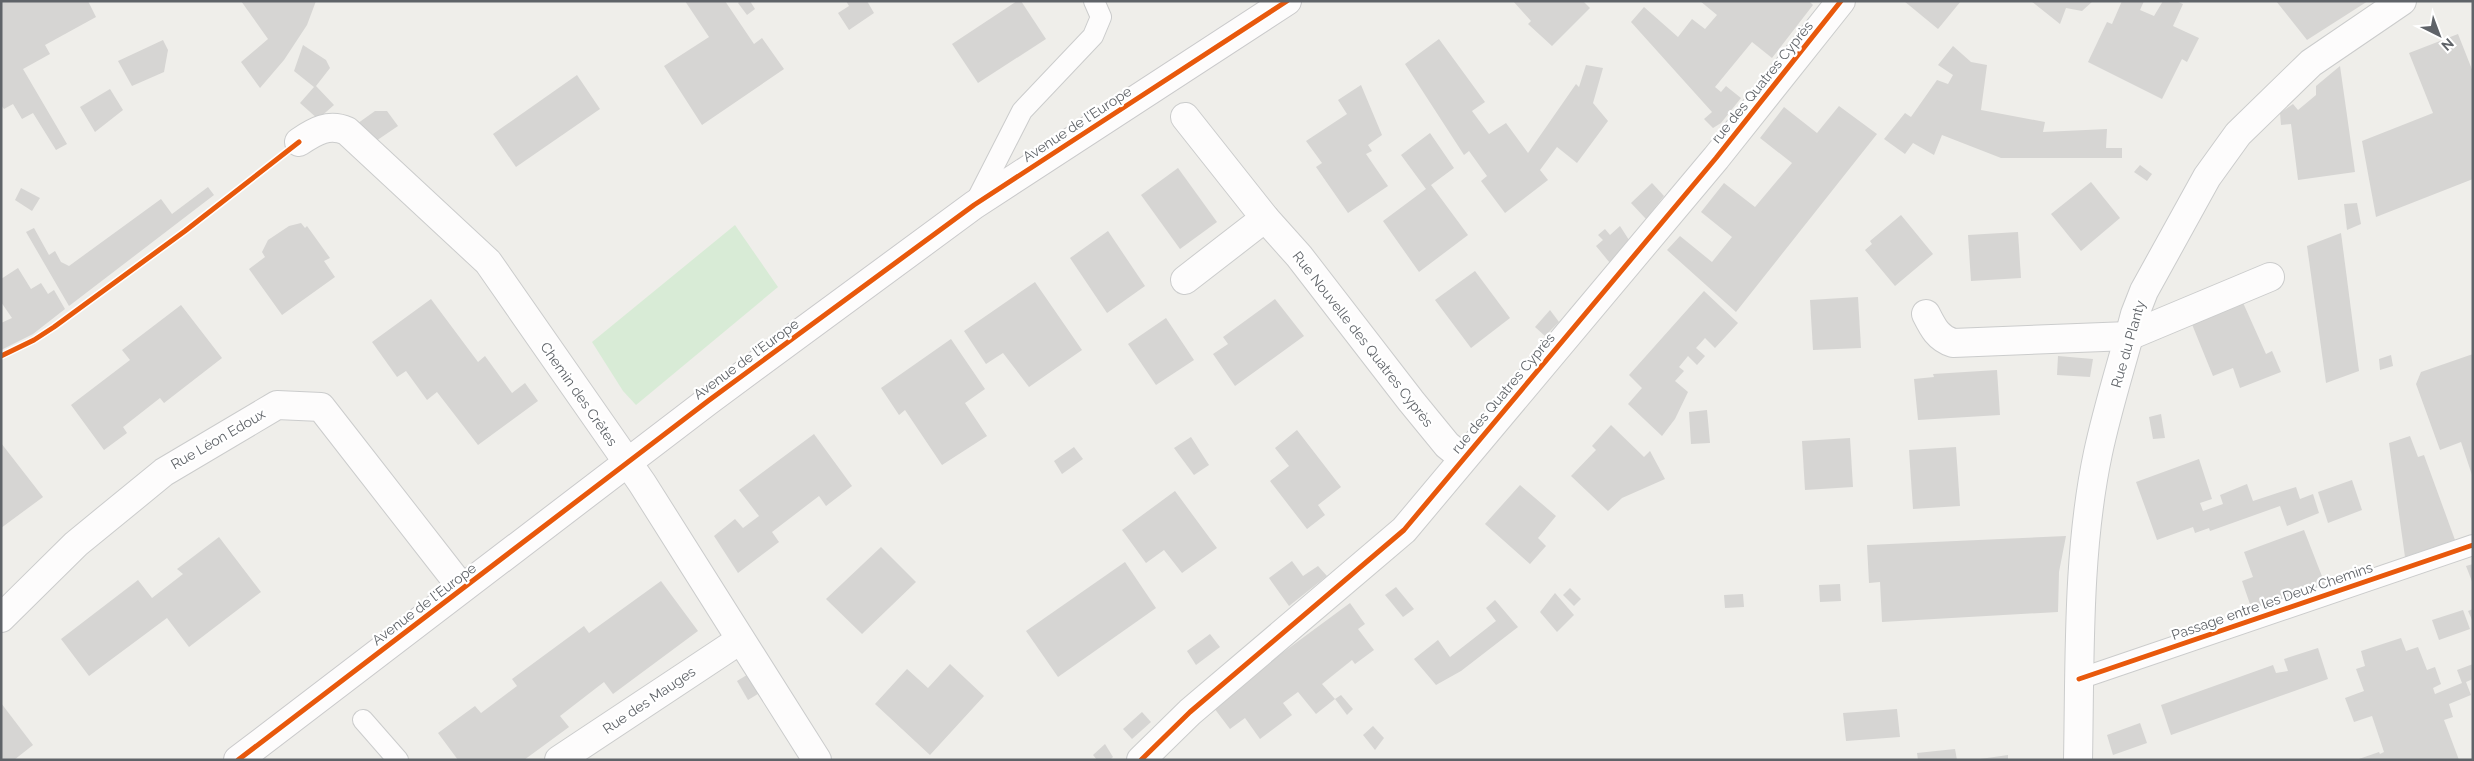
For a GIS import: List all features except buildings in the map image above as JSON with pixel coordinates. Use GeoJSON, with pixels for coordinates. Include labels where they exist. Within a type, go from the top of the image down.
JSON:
{"type":"FeatureCollection","features":[{"type":"Feature","properties":{"kind":"street","name":"Avenue de l'Europe"},"geometry":{"type":"LineString","coordinates":[[238,760],[626,462],[974,205],[1287,1]]}},
{"type":"Feature","properties":{"kind":"street","name":"rue des Quatres Cyprès"},"geometry":{"type":"LineString","coordinates":[[1141,760],[1190,712],[1404,530],[1716,158],[1841,1]]}},
{"type":"Feature","properties":{"kind":"street","name":"Rue du Planty"},"geometry":{"type":"LineString","coordinates":[[2078,760],[2079,679],[2088,526],[2098,454],[2129,336],[2144,291],[2207,177],[2238,134],[2311,63],[2402,1]]}},
{"type":"Feature","properties":{"kind":"street","name":"Rue Nouvelle des Quatres Cyprès"},"geometry":{"type":"LineString","coordinates":[[1185,117],[1265,218],[1299,256],[1446,445],[1463,458]]}},
{"type":"Feature","properties":{"kind":"street","name":"Chemin des Crêtes"},"geometry":{"type":"LineString","coordinates":[[299,142],[325,128],[340,128],[347,131],[488,262],[642,483],[817,760]]}},
{"type":"Feature","properties":{"kind":"street"},"geometry":{"type":"LineString","coordinates":[[1185,280],[1265,218]]}},
{"type":"Feature","properties":{"kind":"street"},"geometry":{"type":"LineString","coordinates":[[1926,314],[1934,331],[1943,340],[1953,343],[2129,336],[2270,277]]}},
{"type":"Feature","properties":{"kind":"street","name":"Rue Léon Edoux"},"geometry":{"type":"LineString","coordinates":[[1,618],[76,544],[164,472],[277,405],[321,406],[462,588]]}},
{"type":"Feature","properties":{"kind":"street","name":"Rue des Mauges"},"geometry":{"type":"LineString","coordinates":[[559,760],[740,640]]}},
{"type":"Feature","properties":{"kind":"lane"},"geometry":{"type":"LineString","coordinates":[[974,205],[1022,112],[1093,36],[1101,17],[1094,1]]}},
{"type":"Feature","properties":{"kind":"lane","name":"Passage entre les Deux Chemins"},"geometry":{"type":"LineString","coordinates":[[2079,679],[2473,545]]}},
{"type":"Feature","properties":{"kind":"lane"},"geometry":{"type":"LineString","coordinates":[[363,720],[398,760]]}},
{"type":"Feature","properties":{"kind":"green space"},"geometry":{"type":"Polygon","coordinates":[[[735,225],[778,287],[636,405],[623,391],[592,342],[735,225]]]}},
{"type":"Feature","properties":{"kind":"cycle path"},"geometry":{"type":"LineString","coordinates":[[238,760],[708,401],[974,205],[1287,1]]}},
{"type":"Feature","properties":{"kind":"cycle path"},"geometry":{"type":"LineString","coordinates":[[1141,760],[1190,712],[1404,530],[1716,158],[1841,1]]}},
{"type":"Feature","properties":{"kind":"cycle path"},"geometry":{"type":"LineString","coordinates":[[1,356],[34,340],[54,327],[185,231],[299,142]]}},
{"type":"Feature","properties":{"kind":"cycle path"},"geometry":{"type":"LineString","coordinates":[[2079,679],[2473,545]]}}]}
